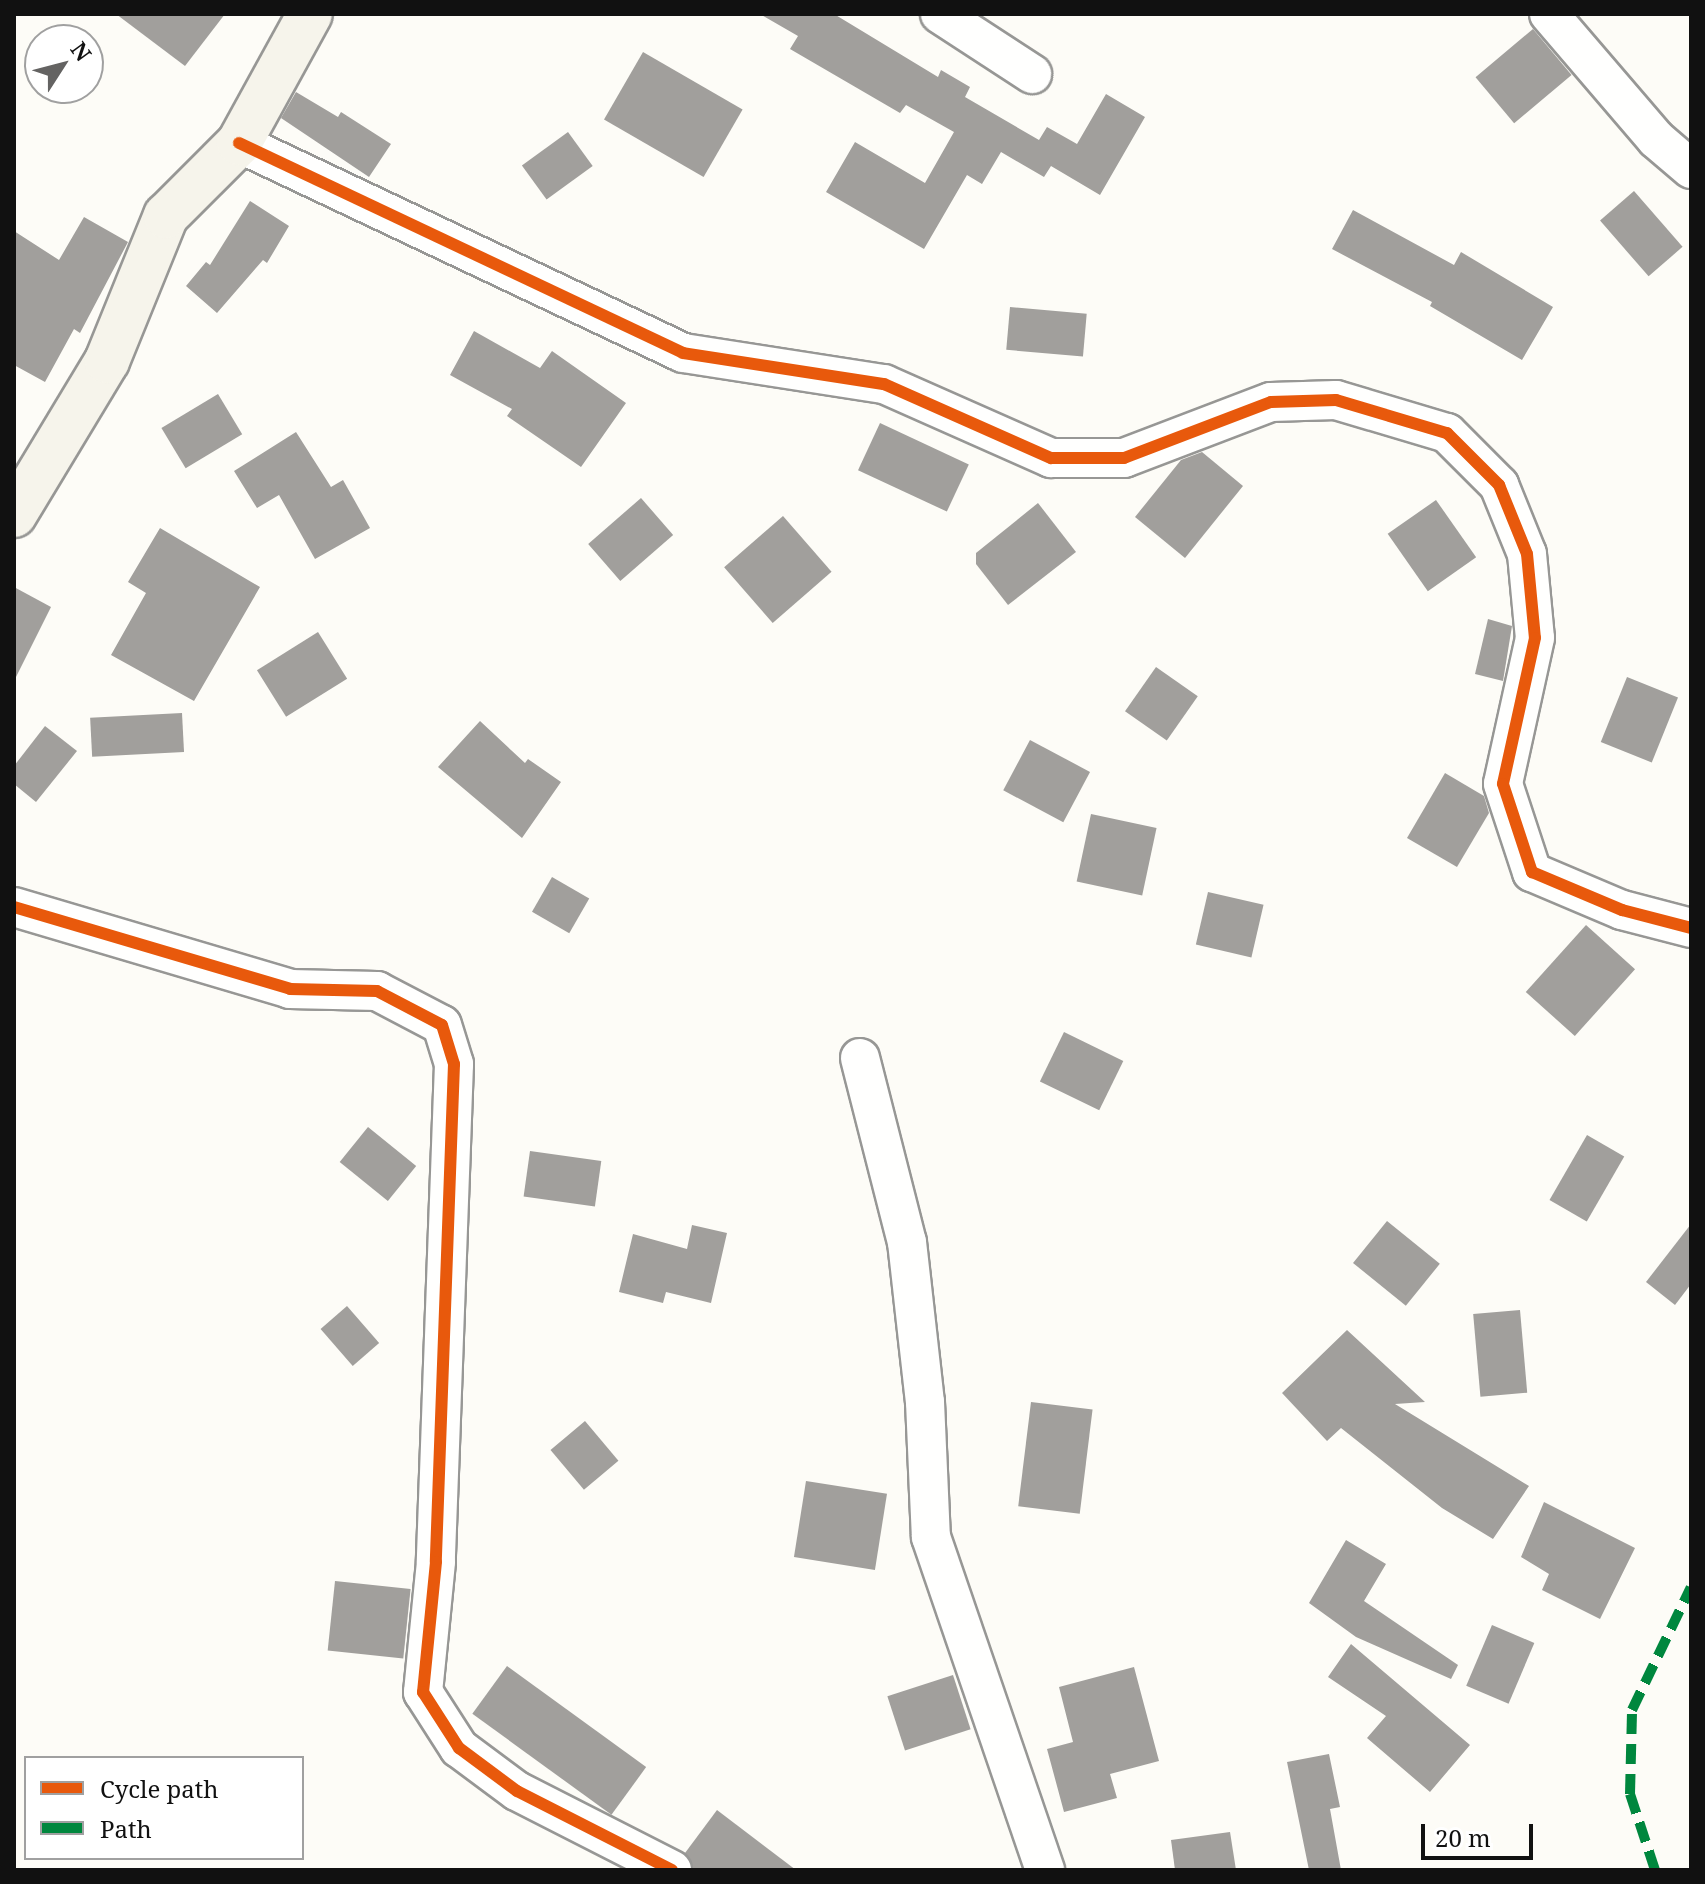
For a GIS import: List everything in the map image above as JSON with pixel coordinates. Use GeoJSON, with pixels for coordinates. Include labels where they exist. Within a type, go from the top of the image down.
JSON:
{"type":"FeatureCollection","features":[{"type":"Feature","properties":{"kind":"street"},"geometry":{"type":"LineString","coordinates":[[14,515],[107,361],[166,216],[239,143],[310,14]]}},
{"type":"Feature","properties":{"kind":"street"},"geometry":{"type":"LineString","coordinates":[[940,14],[1032,74]]}},
{"type":"Feature","properties":{"kind":"street"},"geometry":{"type":"LineString","coordinates":[[1549,14],[1656,139],[1691,169]]}},
{"type":"Feature","properties":{"kind":"street"},"geometry":{"type":"LineString","coordinates":[[239,143],[683,353],[884,384],[1051,458],[1124,458],[1271,402],[1336,400],[1447,433],[1499,485],[1527,554],[1535,638],[1503,784],[1532,872],[1622,910],[1691,928]]}},
{"type":"Feature","properties":{"kind":"street"},"geometry":{"type":"LineString","coordinates":[[14,907],[290,989],[377,991],[442,1025],[454,1064],[436,1562],[423,1692],[459,1748],[517,1791],[672,1870]]}},
{"type":"Feature","properties":{"kind":"street"},"geometry":{"type":"LineString","coordinates":[[860,1058],[907,1242],[925,1402],[931,1537],[1045,1870]]}},
{"type":"Feature","properties":{"kind":"building"},"geometry":{"type":"Polygon","coordinates":[[[116,14],[225,14],[185,66],[116,14]]]}},
{"type":"Feature","properties":{"kind":"building"},"geometry":{"type":"Polygon","coordinates":[[[760,14],[834,14],[938,77],[941,70],[970,87],[965,97],[1039,140],[1047,127],[1077,144],[1106,94],[1145,117],[1100,195],[1051,166],[1044,177],[1001,152],[982,184],[967,175],[924,249],[826,192],[855,142],[925,183],[954,132],[906,105],[900,113],[790,49],[798,36],[760,14]]]}},
{"type":"Feature","properties":{"kind":"building"},"geometry":{"type":"Polygon","coordinates":[[[1533,29],[1572,75],[1514,123],[1476,77],[1533,29]]]}},
{"type":"Feature","properties":{"kind":"building"},"geometry":{"type":"Polygon","coordinates":[[[643,52],[743,110],[704,177],[604,120],[643,52]]]}},
{"type":"Feature","properties":{"kind":"building"},"geometry":{"type":"Polygon","coordinates":[[[296,92],[338,117],[341,112],[391,144],[369,177],[281,118],[296,92]]]}},
{"type":"Feature","properties":{"kind":"building"},"geometry":{"type":"Polygon","coordinates":[[[568,132],[593,166],[547,199],[522,166],[568,132]]]}},
{"type":"Feature","properties":{"kind":"building"},"geometry":{"type":"Polygon","coordinates":[[[1634,191],[1683,247],[1649,276],[1600,221],[1634,191]]]}},
{"type":"Feature","properties":{"kind":"building"},"geometry":{"type":"Polygon","coordinates":[[[250,201],[289,226],[267,263],[263,260],[217,313],[186,286],[206,262],[210,265],[250,201]]]}},
{"type":"Feature","properties":{"kind":"building"},"geometry":{"type":"Polygon","coordinates":[[[1353,210],[1454,265],[1461,252],[1553,307],[1522,360],[1430,306],[1432,302],[1332,249],[1353,210]]]}},
{"type":"Feature","properties":{"kind":"building"},"geometry":{"type":"Polygon","coordinates":[[[84,217],[128,242],[80,333],[74,329],[45,382],[14,365],[14,231],[59,260],[84,217]]]}},
{"type":"Feature","properties":{"kind":"building"},"geometry":{"type":"Polygon","coordinates":[[[1010,307],[1087,314],[1083,357],[1006,350],[1010,307]]]}},
{"type":"Feature","properties":{"kind":"building"},"geometry":{"type":"Polygon","coordinates":[[[474,331],[540,368],[552,351],[626,403],[581,467],[507,416],[512,409],[450,375],[474,331]]]}},
{"type":"Feature","properties":{"kind":"building"},"geometry":{"type":"Polygon","coordinates":[[[218,394],[242,434],[186,468],[161,428],[218,394]]]}},
{"type":"Feature","properties":{"kind":"building"},"geometry":{"type":"Polygon","coordinates":[[[880,423],[969,464],[947,512],[858,470],[880,423]]]}},
{"type":"Feature","properties":{"kind":"building"},"geometry":{"type":"Polygon","coordinates":[[[296,432],[331,487],[343,480],[370,528],[315,559],[279,495],[257,508],[234,471],[296,432]]]}},
{"type":"Feature","properties":{"kind":"building"},"geometry":{"type":"Polygon","coordinates":[[[1202,452],[1243,486],[1185,558],[1135,517],[1181,460],[1202,452]]]}},
{"type":"Feature","properties":{"kind":"building"},"geometry":{"type":"Polygon","coordinates":[[[641,498],[673,535],[620,581],[588,544],[641,498]]]}},
{"type":"Feature","properties":{"kind":"building"},"geometry":{"type":"Polygon","coordinates":[[[1436,500],[1476,557],[1428,591],[1388,534],[1436,500]]]}},
{"type":"Feature","properties":{"kind":"building"},"geometry":{"type":"Polygon","coordinates":[[[1038,503],[1076,552],[1008,605],[976,564],[976,553],[1038,503]]]}},
{"type":"Feature","properties":{"kind":"building"},"geometry":{"type":"Polygon","coordinates":[[[783,516],[832,572],[773,623],[724,567],[783,516]]]}},
{"type":"Feature","properties":{"kind":"building"},"geometry":{"type":"Polygon","coordinates":[[[160,528],[260,587],[194,701],[111,655],[146,593],[128,582],[160,528]]]}},
{"type":"Feature","properties":{"kind":"building"},"geometry":{"type":"Polygon","coordinates":[[[14,587],[51,607],[14,681],[14,587]]]}},
{"type":"Feature","properties":{"kind":"building"},"geometry":{"type":"Polygon","coordinates":[[[1488,619],[1512,626],[1503,681],[1475,674],[1488,619]]]}},
{"type":"Feature","properties":{"kind":"building"},"geometry":{"type":"Polygon","coordinates":[[[318,632],[347,679],[286,717],[257,670],[318,632]]]}},
{"type":"Feature","properties":{"kind":"building"},"geometry":{"type":"Polygon","coordinates":[[[1156,667],[1198,696],[1167,740],[1125,711],[1156,667]]]}},
{"type":"Feature","properties":{"kind":"building"},"geometry":{"type":"Polygon","coordinates":[[[1627,677],[1678,698],[1652,763],[1601,742],[1627,677]]]}},
{"type":"Feature","properties":{"kind":"building"},"geometry":{"type":"Polygon","coordinates":[[[182,713],[184,752],[92,757],[90,718],[182,713]]]}},
{"type":"Feature","properties":{"kind":"building"},"geometry":{"type":"Polygon","coordinates":[[[480,721],[525,763],[528,759],[561,782],[522,838],[438,767],[480,721]]]}},
{"type":"Feature","properties":{"kind":"building"},"geometry":{"type":"Polygon","coordinates":[[[45,726],[77,751],[36,802],[14,784],[14,766],[45,726]]]}},
{"type":"Feature","properties":{"kind":"building"},"geometry":{"type":"Polygon","coordinates":[[[1030,740],[1090,772],[1063,822],[1003,790],[1030,740]]]}},
{"type":"Feature","properties":{"kind":"building"},"geometry":{"type":"Polygon","coordinates":[[[1445,773],[1484,796],[1489,813],[1457,867],[1407,838],[1445,773]]]}},
{"type":"Feature","properties":{"kind":"building"},"geometry":{"type":"Polygon","coordinates":[[[1091,814],[1157,828],[1142,895],[1077,881],[1091,814]]]}},
{"type":"Feature","properties":{"kind":"building"},"geometry":{"type":"Polygon","coordinates":[[[552,877],[589,898],[569,933],[532,912],[552,877]]]}},
{"type":"Feature","properties":{"kind":"building"},"geometry":{"type":"Polygon","coordinates":[[[1208,892],[1264,905],[1251,957],[1196,945],[1208,892]]]}},
{"type":"Feature","properties":{"kind":"building"},"geometry":{"type":"Polygon","coordinates":[[[1586,925],[1635,969],[1575,1036],[1526,992],[1586,925]]]}},
{"type":"Feature","properties":{"kind":"building"},"geometry":{"type":"Polygon","coordinates":[[[1064,1032],[1123,1061],[1099,1110],[1040,1081],[1064,1032]]]}},
{"type":"Feature","properties":{"kind":"building"},"geometry":{"type":"Polygon","coordinates":[[[368,1127],[416,1166],[388,1201],[340,1162],[368,1127]]]}},
{"type":"Feature","properties":{"kind":"building"},"geometry":{"type":"Polygon","coordinates":[[[1587,1135],[1624,1156],[1587,1221],[1550,1200],[1587,1135]]]}},
{"type":"Feature","properties":{"kind":"building"},"geometry":{"type":"Polygon","coordinates":[[[530,1151],[601,1161],[595,1207],[524,1197],[530,1151]]]}},
{"type":"Feature","properties":{"kind":"building"},"geometry":{"type":"Polygon","coordinates":[[[1387,1221],[1440,1264],[1406,1306],[1353,1263],[1387,1221]]]}},
{"type":"Feature","properties":{"kind":"building"},"geometry":{"type":"Polygon","coordinates":[[[1691,1224],[1691,1284],[1675,1305],[1646,1282],[1691,1224]]]}},
{"type":"Feature","properties":{"kind":"building"},"geometry":{"type":"Polygon","coordinates":[[[692,1225],[727,1233],[711,1303],[666,1292],[663,1303],[619,1292],[633,1234],[687,1249],[692,1225]]]}},
{"type":"Feature","properties":{"kind":"building"},"geometry":{"type":"Polygon","coordinates":[[[347,1306],[379,1343],[353,1366],[321,1329],[347,1306]]]}},
{"type":"Feature","properties":{"kind":"building"},"geometry":{"type":"Polygon","coordinates":[[[1520,1310],[1527,1393],[1480,1397],[1473,1314],[1520,1310]]]}},
{"type":"Feature","properties":{"kind":"building"},"geometry":{"type":"Polygon","coordinates":[[[1347,1330],[1425,1402],[1395,1404],[1529,1486],[1493,1539],[1442,1508],[1341,1428],[1327,1441],[1282,1393],[1347,1330]]]}},
{"type":"Feature","properties":{"kind":"building"},"geometry":{"type":"Polygon","coordinates":[[[1031,1402],[1093,1410],[1080,1514],[1018,1506],[1031,1402]]]}},
{"type":"Feature","properties":{"kind":"building"},"geometry":{"type":"Polygon","coordinates":[[[585,1421],[618,1461],[584,1490],[551,1450],[585,1421]]]}},
{"type":"Feature","properties":{"kind":"building"},"geometry":{"type":"Polygon","coordinates":[[[806,1481],[887,1494],[875,1570],[794,1557],[806,1481]]]}},
{"type":"Feature","properties":{"kind":"building"},"geometry":{"type":"Polygon","coordinates":[[[1544,1502],[1635,1548],[1600,1619],[1542,1590],[1549,1574],[1521,1557],[1544,1502]]]}},
{"type":"Feature","properties":{"kind":"building"},"geometry":{"type":"Polygon","coordinates":[[[1346,1540],[1386,1564],[1364,1601],[1458,1665],[1451,1679],[1356,1637],[1309,1603],[1346,1540]]]}},
{"type":"Feature","properties":{"kind":"building"},"geometry":{"type":"Polygon","coordinates":[[[335,1581],[411,1589],[403,1659],[328,1651],[335,1581]]]}},
{"type":"Feature","properties":{"kind":"building"},"geometry":{"type":"Polygon","coordinates":[[[1492,1625],[1534,1643],[1509,1704],[1466,1686],[1492,1625]]]}},
{"type":"Feature","properties":{"kind":"building"},"geometry":{"type":"Polygon","coordinates":[[[1351,1644],[1470,1745],[1430,1792],[1367,1738],[1386,1716],[1328,1677],[1351,1644]]]}},
{"type":"Feature","properties":{"kind":"building"},"geometry":{"type":"Polygon","coordinates":[[[507,1666],[646,1767],[611,1815],[472,1714],[507,1666]]]}},
{"type":"Feature","properties":{"kind":"building"},"geometry":{"type":"Polygon","coordinates":[[[1134,1667],[1159,1761],[1110,1774],[1117,1798],[1064,1812],[1047,1749],[1073,1742],[1059,1687],[1134,1667]]]}},
{"type":"Feature","properties":{"kind":"building"},"geometry":{"type":"Polygon","coordinates":[[[953,1675],[971,1729],[905,1751],[887,1696],[953,1675]]]}},
{"type":"Feature","properties":{"kind":"building"},"geometry":{"type":"Polygon","coordinates":[[[1329,1754],[1340,1807],[1330,1809],[1341,1870],[1309,1870],[1287,1762],[1329,1754]]]}},
{"type":"Feature","properties":{"kind":"building"},"geometry":{"type":"Polygon","coordinates":[[[717,1810],[796,1870],[694,1870],[685,1853],[717,1810]]]}},
{"type":"Feature","properties":{"kind":"building"},"geometry":{"type":"Polygon","coordinates":[[[1230,1832],[1236,1870],[1175,1870],[1171,1840],[1230,1832]]]}},
{"type":"Feature","properties":{"kind":"marked path"},"geometry":{"type":"LineString","coordinates":[[1655,1870],[1630,1794],[1632,1710],[1691,1587]]}},
{"type":"Feature","properties":{"kind":"cycle path"},"geometry":{"type":"LineString","coordinates":[[239,143],[683,353],[884,384],[1051,458],[1124,458],[1271,402],[1336,400],[1447,433],[1499,485],[1527,554],[1535,638],[1503,784],[1532,872],[1622,910],[1691,928]]}},
{"type":"Feature","properties":{"kind":"cycle path"},"geometry":{"type":"LineString","coordinates":[[14,907],[290,989],[377,991],[442,1025],[454,1064],[436,1562],[423,1692],[459,1748],[517,1791],[672,1870]]}}]}
